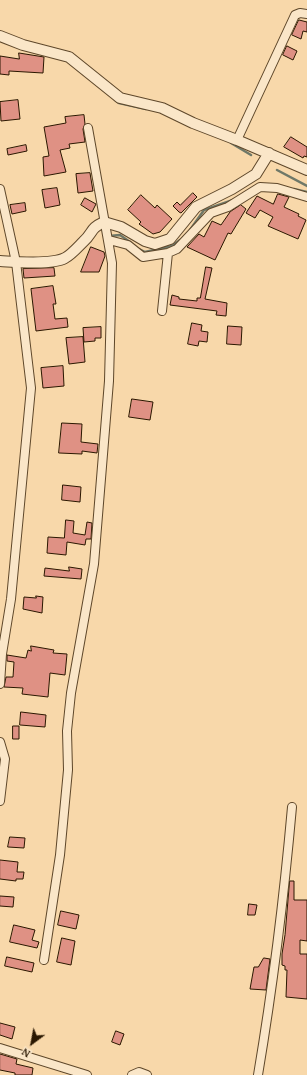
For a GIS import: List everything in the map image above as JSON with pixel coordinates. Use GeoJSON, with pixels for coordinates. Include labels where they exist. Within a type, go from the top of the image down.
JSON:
{"type":"FeatureCollection","features":[{"type":"Feature","properties":{"kind":"street"},"geometry":{"type":"LineString","coordinates":[[237,140],[295,15],[300,13],[307,14]]}},
{"type":"Feature","properties":{"kind":"street"},"geometry":{"type":"LineString","coordinates":[[0,36],[23,45],[69,57],[120,98],[162,108],[193,123],[306,167]]}},
{"type":"Feature","properties":{"kind":"street"},"geometry":{"type":"LineString","coordinates":[[44,960],[61,847],[68,770],[67,732],[71,693],[94,556],[109,381],[112,263],[88,128]]}},
{"type":"Feature","properties":{"kind":"street"},"geometry":{"type":"LineString","coordinates":[[0,260],[16,262],[57,261],[65,258],[88,237],[94,227],[104,222],[121,227],[145,241],[155,244],[170,239],[196,207],[232,189],[256,174],[269,153]]}},
{"type":"Feature","properties":{"kind":"street"},"geometry":{"type":"LineString","coordinates":[[109,240],[128,245],[143,257],[168,253],[177,249],[211,212],[228,207],[260,187],[277,188],[307,197]]}},
{"type":"Feature","properties":{"kind":"street"},"geometry":{"type":"LineString","coordinates":[[0,189],[16,262],[31,388],[11,599],[2,654],[0,684]]}},
{"type":"Feature","properties":{"kind":"street"},"geometry":{"type":"LineString","coordinates":[[162,311],[168,253]]}},
{"type":"Feature","properties":{"kind":"street"},"geometry":{"type":"LineString","coordinates":[[0,742],[5,759],[0,801]]}},
{"type":"Feature","properties":{"kind":"street"},"geometry":{"type":"LineString","coordinates":[[258,1075],[281,928],[292,806]]}},
{"type":"Feature","properties":{"kind":"street"},"geometry":{"type":"LineString","coordinates":[[0,1048],[88,1075]]}},
{"type":"Feature","properties":{"kind":"street"},"geometry":{"type":"LineString","coordinates":[[132,1075],[139,1072],[147,1075]]}},
{"type":"Feature","properties":{"kind":"building"},"geometry":{"type":"Polygon","coordinates":[[[299,20],[307,22],[307,32],[303,31],[301,39],[292,35],[299,20]]]}},
{"type":"Feature","properties":{"kind":"building"},"geometry":{"type":"Polygon","coordinates":[[[287,46],[297,51],[293,60],[283,55],[287,46]]]}},
{"type":"Feature","properties":{"kind":"building"},"geometry":{"type":"Polygon","coordinates":[[[19,53],[44,57],[43,73],[9,71],[9,75],[0,74],[0,56],[19,59],[19,53]]]}},
{"type":"Feature","properties":{"kind":"building"},"geometry":{"type":"Polygon","coordinates":[[[18,100],[20,119],[1,121],[0,102],[18,100]]]}},
{"type":"Feature","properties":{"kind":"building"},"geometry":{"type":"Polygon","coordinates":[[[84,115],[85,124],[83,129],[85,142],[69,144],[70,148],[60,150],[66,172],[44,176],[43,157],[49,156],[44,127],[66,123],[65,117],[84,115]]]}},
{"type":"Feature","properties":{"kind":"building"},"geometry":{"type":"Polygon","coordinates":[[[291,137],[307,147],[307,157],[304,156],[303,158],[284,147],[291,137]]]}},
{"type":"Feature","properties":{"kind":"building"},"geometry":{"type":"Polygon","coordinates":[[[26,145],[27,151],[8,155],[7,149],[26,145]]]}},
{"type":"Feature","properties":{"kind":"building"},"geometry":{"type":"Polygon","coordinates":[[[90,173],[93,191],[78,193],[76,174],[90,173]]]}},
{"type":"Feature","properties":{"kind":"building"},"geometry":{"type":"Polygon","coordinates":[[[57,188],[60,205],[45,208],[42,190],[57,188]]]}},
{"type":"Feature","properties":{"kind":"building"},"geometry":{"type":"Polygon","coordinates":[[[193,193],[197,197],[181,213],[173,206],[177,202],[180,205],[193,193]]]}},
{"type":"Feature","properties":{"kind":"building"},"geometry":{"type":"Polygon","coordinates":[[[278,194],[289,197],[284,207],[299,214],[298,216],[306,220],[298,239],[268,226],[273,217],[260,210],[255,218],[246,213],[257,196],[273,204],[278,194]]]}},
{"type":"Feature","properties":{"kind":"building"},"geometry":{"type":"Polygon","coordinates":[[[141,195],[155,208],[157,205],[172,219],[160,232],[153,234],[139,224],[141,222],[128,210],[141,195]]]}},
{"type":"Feature","properties":{"kind":"building"},"geometry":{"type":"Polygon","coordinates":[[[85,198],[96,204],[92,212],[81,205],[85,198]]]}},
{"type":"Feature","properties":{"kind":"building"},"geometry":{"type":"Polygon","coordinates":[[[25,203],[26,211],[12,214],[10,205],[25,203]]]}},
{"type":"Feature","properties":{"kind":"building"},"geometry":{"type":"Polygon","coordinates":[[[241,205],[246,209],[231,234],[228,233],[215,260],[187,247],[199,234],[204,237],[212,221],[221,225],[230,212],[241,205]]]}},
{"type":"Feature","properties":{"kind":"building"},"geometry":{"type":"Polygon","coordinates":[[[91,247],[104,252],[105,256],[99,272],[81,272],[91,247]]]}},
{"type":"Feature","properties":{"kind":"building"},"geometry":{"type":"Polygon","coordinates":[[[206,267],[212,268],[205,299],[227,303],[226,316],[216,315],[217,311],[170,305],[172,295],[179,297],[179,299],[197,301],[197,298],[200,298],[206,267]]]}},
{"type":"Feature","properties":{"kind":"building"},"geometry":{"type":"Polygon","coordinates":[[[54,268],[55,276],[24,278],[23,269],[54,268]]]}},
{"type":"Feature","properties":{"kind":"building"},"geometry":{"type":"Polygon","coordinates":[[[53,286],[56,304],[53,304],[55,319],[67,318],[68,327],[36,331],[31,289],[53,286]]]}},
{"type":"Feature","properties":{"kind":"building"},"geometry":{"type":"Polygon","coordinates":[[[192,323],[202,325],[201,331],[208,332],[207,342],[199,341],[198,346],[188,344],[192,323]]]}},
{"type":"Feature","properties":{"kind":"building"},"geometry":{"type":"Polygon","coordinates":[[[228,326],[242,327],[241,345],[227,344],[228,326]]]}},
{"type":"Feature","properties":{"kind":"building"},"geometry":{"type":"Polygon","coordinates":[[[101,327],[101,338],[95,338],[95,341],[84,342],[83,328],[101,327]]]}},
{"type":"Feature","properties":{"kind":"building"},"geometry":{"type":"Polygon","coordinates":[[[83,337],[85,362],[69,364],[66,338],[83,337]]]}},
{"type":"Feature","properties":{"kind":"building"},"geometry":{"type":"Polygon","coordinates":[[[63,366],[64,386],[43,388],[41,368],[63,366]]]}},
{"type":"Feature","properties":{"kind":"building"},"geometry":{"type":"Polygon","coordinates":[[[132,399],[153,402],[150,420],[129,417],[132,399]]]}},
{"type":"Feature","properties":{"kind":"building"},"geometry":{"type":"Polygon","coordinates":[[[62,423],[82,424],[81,442],[98,444],[97,453],[82,451],[82,454],[59,453],[62,423]]]}},
{"type":"Feature","properties":{"kind":"building"},"geometry":{"type":"Polygon","coordinates":[[[63,485],[81,487],[80,502],[62,500],[63,485]]]}},
{"type":"Feature","properties":{"kind":"building"},"geometry":{"type":"Polygon","coordinates":[[[66,520],[74,521],[73,533],[85,535],[87,522],[92,523],[91,539],[86,539],[85,545],[67,542],[66,555],[47,553],[48,537],[64,538],[66,520]]]}},
{"type":"Feature","properties":{"kind":"building"},"geometry":{"type":"Polygon","coordinates":[[[69,567],[82,569],[81,579],[44,576],[45,568],[69,571],[69,567]]]}},
{"type":"Feature","properties":{"kind":"building"},"geometry":{"type":"Polygon","coordinates":[[[36,596],[43,597],[42,613],[23,609],[24,597],[36,598],[36,596]]]}},
{"type":"Feature","properties":{"kind":"building"},"geometry":{"type":"Polygon","coordinates":[[[31,646],[54,650],[53,653],[67,654],[65,675],[50,673],[48,697],[22,694],[23,688],[4,687],[6,677],[13,677],[14,662],[7,661],[7,655],[26,658],[28,650],[31,651],[31,646]]]}},
{"type":"Feature","properties":{"kind":"building"},"geometry":{"type":"Polygon","coordinates":[[[21,712],[46,715],[45,727],[20,725],[21,712]]]}},
{"type":"Feature","properties":{"kind":"building"},"geometry":{"type":"Polygon","coordinates":[[[13,726],[19,726],[19,739],[13,739],[13,726]]]}},
{"type":"Feature","properties":{"kind":"building"},"geometry":{"type":"Polygon","coordinates":[[[10,837],[25,838],[24,848],[8,847],[10,837]]]}},
{"type":"Feature","properties":{"kind":"building"},"geometry":{"type":"Polygon","coordinates":[[[0,860],[18,862],[17,872],[24,872],[23,879],[16,879],[16,881],[0,879],[0,860]]]}},
{"type":"Feature","properties":{"kind":"building"},"geometry":{"type":"Polygon","coordinates":[[[290,881],[294,881],[294,900],[307,900],[307,941],[300,940],[300,954],[307,954],[307,999],[286,997],[287,970],[285,970],[285,966],[282,965],[282,954],[290,881]]]}},
{"type":"Feature","properties":{"kind":"building"},"geometry":{"type":"Polygon","coordinates":[[[0,896],[14,897],[13,907],[0,906],[0,896]]]}},
{"type":"Feature","properties":{"kind":"building"},"geometry":{"type":"Polygon","coordinates":[[[249,904],[257,905],[255,915],[248,915],[249,904]]]}},
{"type":"Feature","properties":{"kind":"building"},"geometry":{"type":"Polygon","coordinates":[[[61,911],[79,915],[76,929],[58,925],[61,911]]]}},
{"type":"Feature","properties":{"kind":"building"},"geometry":{"type":"Polygon","coordinates":[[[14,925],[35,930],[32,940],[39,942],[37,948],[10,942],[14,925]]]}},
{"type":"Feature","properties":{"kind":"building"},"geometry":{"type":"Polygon","coordinates":[[[62,938],[75,941],[71,965],[57,962],[62,938]]]}},
{"type":"Feature","properties":{"kind":"building"},"geometry":{"type":"Polygon","coordinates":[[[7,957],[34,963],[32,972],[5,966],[7,957]]]}},
{"type":"Feature","properties":{"kind":"building"},"geometry":{"type":"Polygon","coordinates":[[[264,958],[270,959],[266,990],[250,989],[254,967],[258,967],[264,958]]]}},
{"type":"Feature","properties":{"kind":"building"},"geometry":{"type":"Polygon","coordinates":[[[0,1023],[15,1027],[12,1039],[0,1035],[0,1023]]]}},
{"type":"Feature","properties":{"kind":"building"},"geometry":{"type":"Polygon","coordinates":[[[116,1031],[124,1034],[120,1045],[112,1042],[116,1031]]]}},
{"type":"Feature","properties":{"kind":"building"},"geometry":{"type":"Polygon","coordinates":[[[0,1054],[17,1059],[16,1064],[33,1068],[32,1075],[15,1075],[15,1073],[0,1070],[0,1054]]]}},
{"type":"Feature","properties":{"kind":"waterway"},"geometry":{"type":"LineString","coordinates":[[115,100],[119,103],[146,109]]}},
{"type":"Feature","properties":{"kind":"waterway"},"geometry":{"type":"LineString","coordinates":[[231,143],[251,155]]}},
{"type":"Feature","properties":{"kind":"waterway"},"geometry":{"type":"LineString","coordinates":[[277,170],[307,186]]}},
{"type":"Feature","properties":{"kind":"waterway"},"geometry":{"type":"LineString","coordinates":[[294,189],[307,192]]}},
{"type":"Feature","properties":{"kind":"waterway"},"geometry":{"type":"LineString","coordinates":[[190,230],[204,210],[233,200]]}},
{"type":"Feature","properties":{"kind":"waterway"},"geometry":{"type":"LineString","coordinates":[[109,236],[120,235],[130,242]]}},
{"type":"Feature","properties":{"kind":"waterway"},"geometry":{"type":"LineString","coordinates":[[139,249],[145,252],[172,246],[180,240]]}}]}
